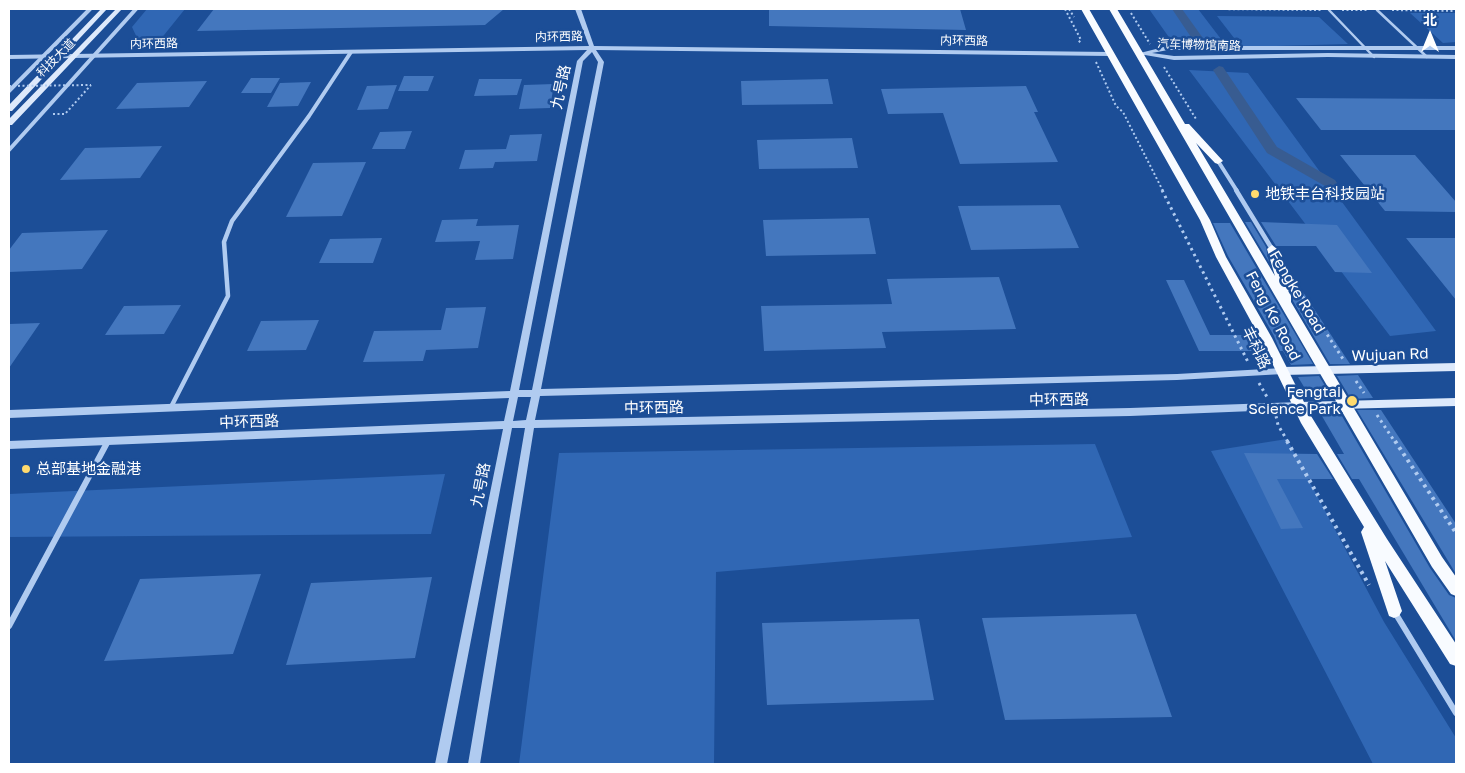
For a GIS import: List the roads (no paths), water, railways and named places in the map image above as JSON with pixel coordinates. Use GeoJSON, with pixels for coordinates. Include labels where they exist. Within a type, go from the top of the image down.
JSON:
{"type":"FeatureCollection","features":[{"type":"Feature","properties":{"kind":"main road","name":"科技大道"},"geometry":{"type":"LineString","coordinates":[[9,109],[104,9]]}},
{"type":"Feature","properties":{"kind":"main road","name":"科技大道"},"geometry":{"type":"LineString","coordinates":[[9,123],[119,9]]}},
{"type":"Feature","properties":{"kind":"main road","name":"Feng Ke Road"},"geometry":{"type":"LineString","coordinates":[[1086,9],[1205,220],[1221,257],[1300,406],[1361,510],[1456,658]]}},
{"type":"Feature","properties":{"kind":"main road","name":"Fengke Road"},"geometry":{"type":"LineString","coordinates":[[1113,9],[1437,562],[1456,589]]}},
{"type":"Feature","properties":{"kind":"main road"},"geometry":{"type":"LineString","coordinates":[[1178,121],[1191,130],[1218,161]]}},
{"type":"Feature","properties":{"kind":"main road"},"geometry":{"type":"LineString","coordinates":[[1272,249],[1285,289],[1287,307]]}},
{"type":"Feature","properties":{"kind":"main road","name":"Wujuan Rd"},"geometry":{"type":"LineString","coordinates":[[1283,372],[1456,367]]}},
{"type":"Feature","properties":{"kind":"main road"},"geometry":{"type":"LineString","coordinates":[[1300,406],[1456,402]]}},
{"type":"Feature","properties":{"kind":"main road"},"geometry":{"type":"LineString","coordinates":[[1361,510],[1394,611]]}},
{"type":"Feature","properties":{"kind":"street"},"geometry":{"type":"LineString","coordinates":[[9,90],[90,9]]}},
{"type":"Feature","properties":{"kind":"street"},"geometry":{"type":"LineString","coordinates":[[9,150],[136,9]]}},
{"type":"Feature","properties":{"kind":"street"},"geometry":{"type":"LineString","coordinates":[[474,764],[530,424],[601,62],[592,48],[578,9]]}},
{"type":"Feature","properties":{"kind":"street","name":"内环西路"},"geometry":{"type":"LineString","coordinates":[[9,57],[592,48],[1110,54]]}},
{"type":"Feature","properties":{"kind":"street","name":"九号路"},"geometry":{"type":"LineString","coordinates":[[441,764],[580,61],[592,48]]}},
{"type":"Feature","properties":{"kind":"street","name":"汽车博物馆南路"},"geometry":{"type":"LineString","coordinates":[[1156,53],[1168,48],[1456,48]]}},
{"type":"Feature","properties":{"kind":"street"},"geometry":{"type":"LineString","coordinates":[[171,407],[228,296],[224,242],[232,221],[309,116],[351,52]]}},
{"type":"Feature","properties":{"kind":"street","name":"汽车博物馆南路"},"geometry":{"type":"LineString","coordinates":[[1139,54],[1156,53],[1174,58],[1456,57]]}},
{"type":"Feature","properties":{"kind":"street"},"geometry":{"type":"LineString","coordinates":[[1218,161],[1272,249]]}},
{"type":"Feature","properties":{"kind":"street","name":"中环西路"},"geometry":{"type":"LineString","coordinates":[[9,414],[536,393],[1283,372]]}},
{"type":"Feature","properties":{"kind":"street","name":"中环西路"},"geometry":{"type":"LineString","coordinates":[[9,445],[530,424],[1300,406]]}},
{"type":"Feature","properties":{"kind":"street"},"geometry":{"type":"LineString","coordinates":[[9,626],[108,441]]}},
{"type":"Feature","properties":{"kind":"street"},"geometry":{"type":"LineString","coordinates":[[1394,611],[1456,713]]}},
{"type":"Feature","properties":{"kind":"lane"},"geometry":{"type":"LineString","coordinates":[[1329,10],[1374,57]]}},
{"type":"Feature","properties":{"kind":"lane"},"geometry":{"type":"LineString","coordinates":[[1377,10],[1427,57]]}},
{"type":"Feature","properties":{"kind":"waterway"},"geometry":{"type":"LineString","coordinates":[[1177,9],[1199,41]]}},
{"type":"Feature","properties":{"kind":"waterway"},"geometry":{"type":"LineString","coordinates":[[1219,70],[1272,150],[1330,183]]}},
{"type":"Feature","properties":{"kind":"place","name":"地铁丰台科技园站"},"geometry":{"type":"Point","coordinates":[1255,194]}},
{"type":"Feature","properties":{"kind":"place","name":"Fengtai Science Park"},"geometry":{"type":"Point","coordinates":[1352,401]}},
{"type":"Feature","properties":{"kind":"place","name":"总部基地金融港"},"geometry":{"type":"Point","coordinates":[26,469]}}]}
